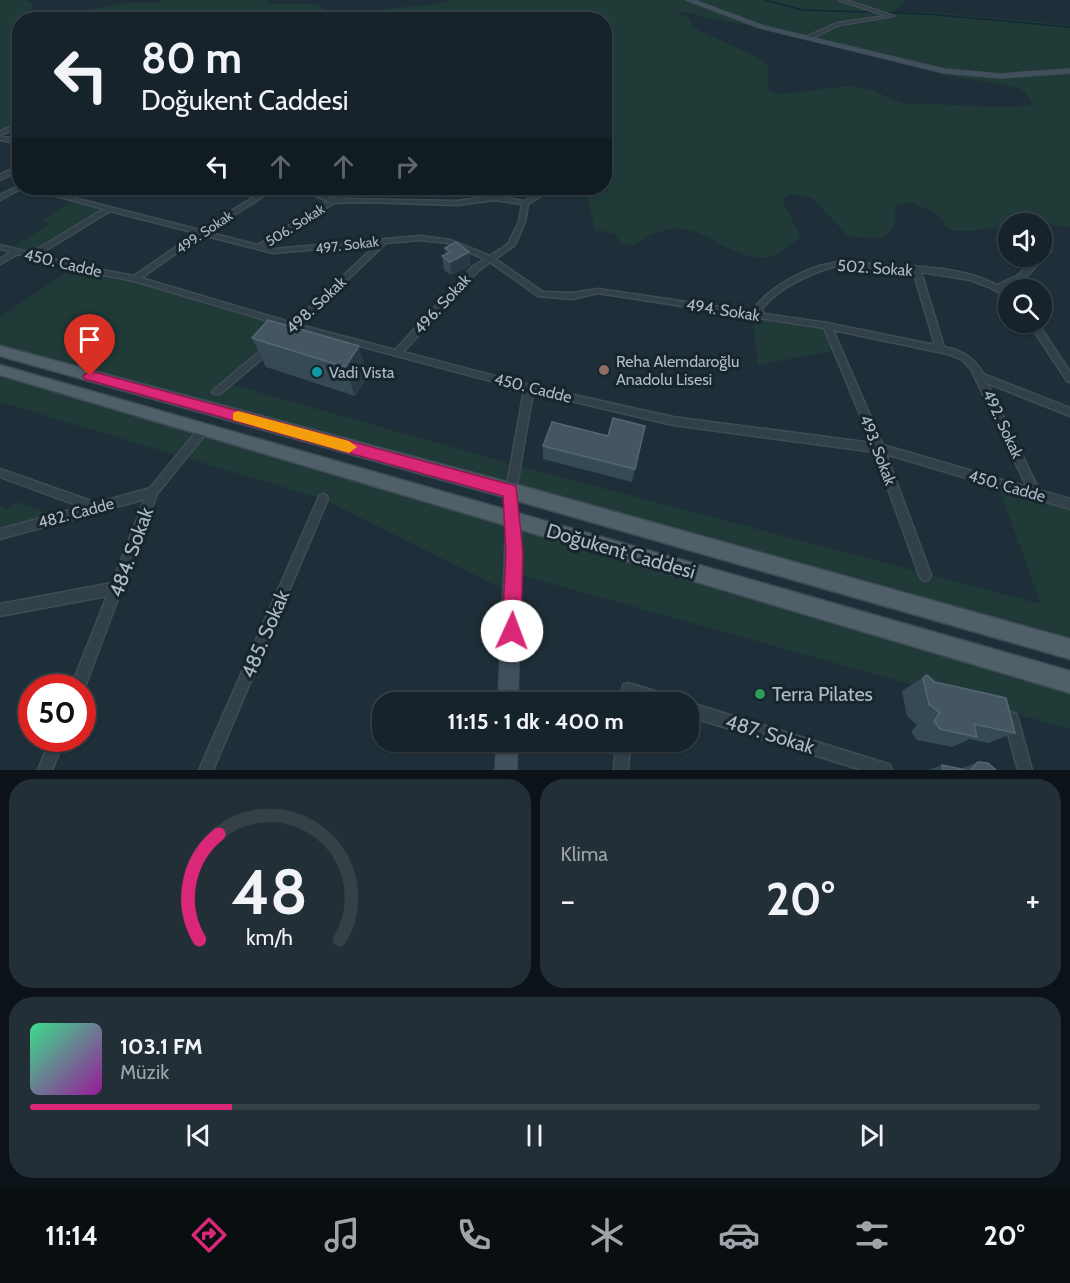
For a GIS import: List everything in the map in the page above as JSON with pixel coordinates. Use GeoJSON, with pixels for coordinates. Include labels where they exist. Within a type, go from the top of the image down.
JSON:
{"type":"FeatureCollection","features":[{"type":"Feature","properties":{"kind":"main road","name":"Doğukent Caddesi"},"geometry":{"type":"LineString","coordinates":[[0,351],[511,491],[1070,649]]}},
{"type":"Feature","properties":{"kind":"main road","name":"Doğukent Caddesi"},"geometry":{"type":"LineString","coordinates":[[0,370],[1070,681]]}},
{"type":"Feature","properties":{"kind":"main road"},"geometry":{"type":"LineString","coordinates":[[511,491],[514,520]]}},
{"type":"Feature","properties":{"kind":"street"},"geometry":{"type":"LineString","coordinates":[[688,0],[748,22],[913,64],[968,75],[1000,76],[1070,71]]}},
{"type":"Feature","properties":{"kind":"street"},"geometry":{"type":"LineString","coordinates":[[810,37],[838,24],[892,16],[884,12],[860,8],[841,0]]}},
{"type":"Feature","properties":{"kind":"street","name":"497. Sokak"},"geometry":{"type":"LineString","coordinates":[[57,195],[203,231],[258,248],[289,251],[420,238],[448,241],[489,258]]}},
{"type":"Feature","properties":{"kind":"street"},"geometry":{"type":"LineString","coordinates":[[69,198],[74,195]]}},
{"type":"Feature","properties":{"kind":"street"},"geometry":{"type":"LineString","coordinates":[[255,195],[259,196]]}},
{"type":"Feature","properties":{"kind":"street"},"geometry":{"type":"LineString","coordinates":[[317,195],[333,201],[456,203],[495,198],[525,203],[539,195]]}},
{"type":"Feature","properties":{"kind":"street","name":"506. Sokak"},"geometry":{"type":"LineString","coordinates":[[258,248],[333,201],[348,195]]}},
{"type":"Feature","properties":{"kind":"street","name":"499. Sokak"},"geometry":{"type":"LineString","coordinates":[[135,279],[203,231],[259,196]]}},
{"type":"Feature","properties":{"kind":"street","name":"496. Sokak"},"geometry":{"type":"LineString","coordinates":[[397,353],[475,269],[489,258],[504,252],[510,245],[522,222],[525,203]]}},
{"type":"Feature","properties":{"kind":"street"},"geometry":{"type":"LineString","coordinates":[[31,256],[110,208]]}},
{"type":"Feature","properties":{"kind":"street","name":"498. Sokak"},"geometry":{"type":"LineString","coordinates":[[286,333],[385,240]]}},
{"type":"Feature","properties":{"kind":"street","name":"450. Cadde"},"geometry":{"type":"LineString","coordinates":[[0,247],[135,279],[295,326],[529,388],[673,421],[879,448],[1070,504]]}},
{"type":"Feature","properties":{"kind":"street"},"geometry":{"type":"LineString","coordinates":[[0,262],[17,252]]}},
{"type":"Feature","properties":{"kind":"street","name":"494. Sokak"},"geometry":{"type":"LineString","coordinates":[[489,258],[541,294],[572,296],[598,291],[760,315],[940,348],[964,357]]}},
{"type":"Feature","properties":{"kind":"street","name":"502. Sokak"},"geometry":{"type":"LineString","coordinates":[[760,315],[758,309],[765,300],[826,265],[963,275],[998,288]]}},
{"type":"Feature","properties":{"kind":"street"},"geometry":{"type":"LineString","coordinates":[[1018,279],[1031,267]]}},
{"type":"Feature","properties":{"kind":"street"},"geometry":{"type":"LineString","coordinates":[[917,271],[940,348]]}},
{"type":"Feature","properties":{"kind":"street","name":"493. Sokak"},"geometry":{"type":"LineString","coordinates":[[826,326],[879,448],[925,575]]}},
{"type":"Feature","properties":{"kind":"street"},"geometry":{"type":"LineString","coordinates":[[1039,333],[1070,379]]}},
{"type":"Feature","properties":{"kind":"street","name":"498. Sokak"},"geometry":{"type":"LineString","coordinates":[[217,392],[278,340]]}},
{"type":"Feature","properties":{"kind":"street","name":"492. Sokak"},"geometry":{"type":"LineString","coordinates":[[964,357],[981,377],[1036,495]]}},
{"type":"Feature","properties":{"kind":"street"},"geometry":{"type":"LineString","coordinates":[[981,377],[1070,412]]}},
{"type":"Feature","properties":{"kind":"street"},"geometry":{"type":"LineString","coordinates":[[511,491],[529,388]]}},
{"type":"Feature","properties":{"kind":"street","name":"484. Sokak"},"geometry":{"type":"LineString","coordinates":[[83,674],[153,492],[204,429]]}},
{"type":"Feature","properties":{"kind":"street"},"geometry":{"type":"LineString","coordinates":[[0,473],[96,507]]}},
{"type":"Feature","properties":{"kind":"street","name":"482. Cadde"},"geometry":{"type":"LineString","coordinates":[[0,534],[153,492]]}},
{"type":"Feature","properties":{"kind":"street","name":"485. Sokak"},"geometry":{"type":"LineString","coordinates":[[206,770],[323,499]]}},
{"type":"Feature","properties":{"kind":"street"},"geometry":{"type":"LineString","coordinates":[[508,692],[515,553],[514,520]]}},
{"type":"Feature","properties":{"kind":"street"},"geometry":{"type":"LineString","coordinates":[[0,610],[118,588]]}},
{"type":"Feature","properties":{"kind":"street"},"geometry":{"type":"LineString","coordinates":[[1009,711],[1025,770]]}},
{"type":"Feature","properties":{"kind":"street","name":"487. Sokak"},"geometry":{"type":"LineString","coordinates":[[699,712],[885,770]]}},
{"type":"Feature","properties":{"kind":"street"},"geometry":{"type":"LineString","coordinates":[[45,770],[52,752]]}},
{"type":"Feature","properties":{"kind":"street"},"geometry":{"type":"LineString","coordinates":[[506,770],[507,752]]}},
{"type":"Feature","properties":{"kind":"street"},"geometry":{"type":"LineString","coordinates":[[621,770],[623,752]]}},
{"type":"Feature","properties":{"kind":"green space"},"geometry":{"type":"Polygon","coordinates":[[[0,0],[24,0],[33,4],[31,11],[43,12],[12,12],[12,128],[0,133],[0,0]]]}},
{"type":"Feature","properties":{"kind":"green space"},"geometry":{"type":"Polygon","coordinates":[[[165,0],[266,0],[269,4],[314,4],[329,12],[76,12],[125,3],[154,3],[165,0]]]}},
{"type":"Feature","properties":{"kind":"green space"},"geometry":{"type":"Polygon","coordinates":[[[451,0],[906,0],[894,12],[927,12],[1070,25],[1070,227],[1052,225],[1052,213],[998,213],[998,227],[954,231],[946,227],[937,214],[910,202],[894,207],[895,219],[889,233],[876,238],[848,236],[812,198],[790,194],[782,200],[799,233],[798,239],[771,257],[753,257],[736,252],[691,231],[675,229],[656,233],[635,245],[620,243],[615,234],[595,229],[589,203],[584,195],[612,195],[612,12],[382,12],[383,9],[438,4],[451,0]],[[679,11],[680,15],[689,18],[692,27],[765,61],[768,68],[769,92],[782,94],[848,86],[869,89],[902,103],[1007,107],[1033,105],[1024,91],[1016,87],[938,74],[940,71],[782,31],[679,11]]]}},
{"type":"Feature","properties":{"kind":"green space"},"geometry":{"type":"Polygon","coordinates":[[[76,199],[110,208],[31,256],[9,249],[50,224],[42,220],[76,199]]]}},
{"type":"Feature","properties":{"kind":"green space"},"geometry":{"type":"Polygon","coordinates":[[[74,267],[135,279],[295,326],[226,383],[515,465],[1041,604],[997,483],[1070,504],[1070,649],[0,351],[0,317],[74,267]]]}},
{"type":"Feature","properties":{"kind":"green space"},"geometry":{"type":"Polygon","coordinates":[[[752,314],[827,326],[837,350],[758,365],[752,314]]]}},
{"type":"Feature","properties":{"kind":"green space"},"geometry":{"type":"Polygon","coordinates":[[[0,370],[1070,682],[1070,729],[514,573],[513,594],[323,499],[0,402],[0,370]]]}},
{"type":"Feature","properties":{"kind":"green space"},"geometry":{"type":"Polygon","coordinates":[[[16,502],[58,516],[0,532],[0,506],[7,509],[16,502]]]}},
{"type":"Feature","properties":{"kind":"building"},"geometry":{"type":"Polygon","coordinates":[[[456,242],[469,252],[450,262],[442,256],[451,252],[445,248],[456,242]]]}},
{"type":"Feature","properties":{"kind":"building"},"geometry":{"type":"Polygon","coordinates":[[[268,320],[359,346],[345,367],[252,338],[268,320]]]}},
{"type":"Feature","properties":{"kind":"building"},"geometry":{"type":"Polygon","coordinates":[[[613,418],[645,426],[635,469],[543,446],[552,422],[608,436],[613,418]]]}},
{"type":"Feature","properties":{"kind":"building"},"geometry":{"type":"Polygon","coordinates":[[[927,675],[935,682],[1006,698],[1015,733],[974,724],[977,737],[940,729],[934,721],[940,713],[929,704],[923,678],[927,675]]]}},
{"type":"Feature","properties":{"kind":"building"},"geometry":{"type":"Polygon","coordinates":[[[978,762],[988,763],[996,770],[971,770],[978,762]]]}},
{"type":"Feature","properties":{"kind":"building"},"geometry":{"type":"Polygon","coordinates":[[[942,765],[966,770],[943,770],[942,765]]]}},
{"type":"Feature","properties":{"kind":"waterway"},"geometry":{"type":"LineString","coordinates":[[765,0],[803,10],[928,14],[1070,27]]}},
{"type":"Feature","properties":{"kind":"slow traffic"},"geometry":{"type":"LineString","coordinates":[[238,417],[349,447]]}},
{"type":"Feature","properties":{"kind":"place","name":"Reha Alemdaroğlu Anadolu Lisesi"},"geometry":{"type":"Point","coordinates":[604,370]}},
{"type":"Feature","properties":{"kind":"place","name":"Vadi Vista"},"geometry":{"type":"Point","coordinates":[317,372]}},
{"type":"Feature","properties":{"kind":"place","name":"Terra Pilates"},"geometry":{"type":"Point","coordinates":[760,694]}},
{"type":"Feature","properties":{"kind":"route"},"geometry":{"type":"LineString","coordinates":[[90,376],[511,491],[515,553],[512,631]]}}]}
